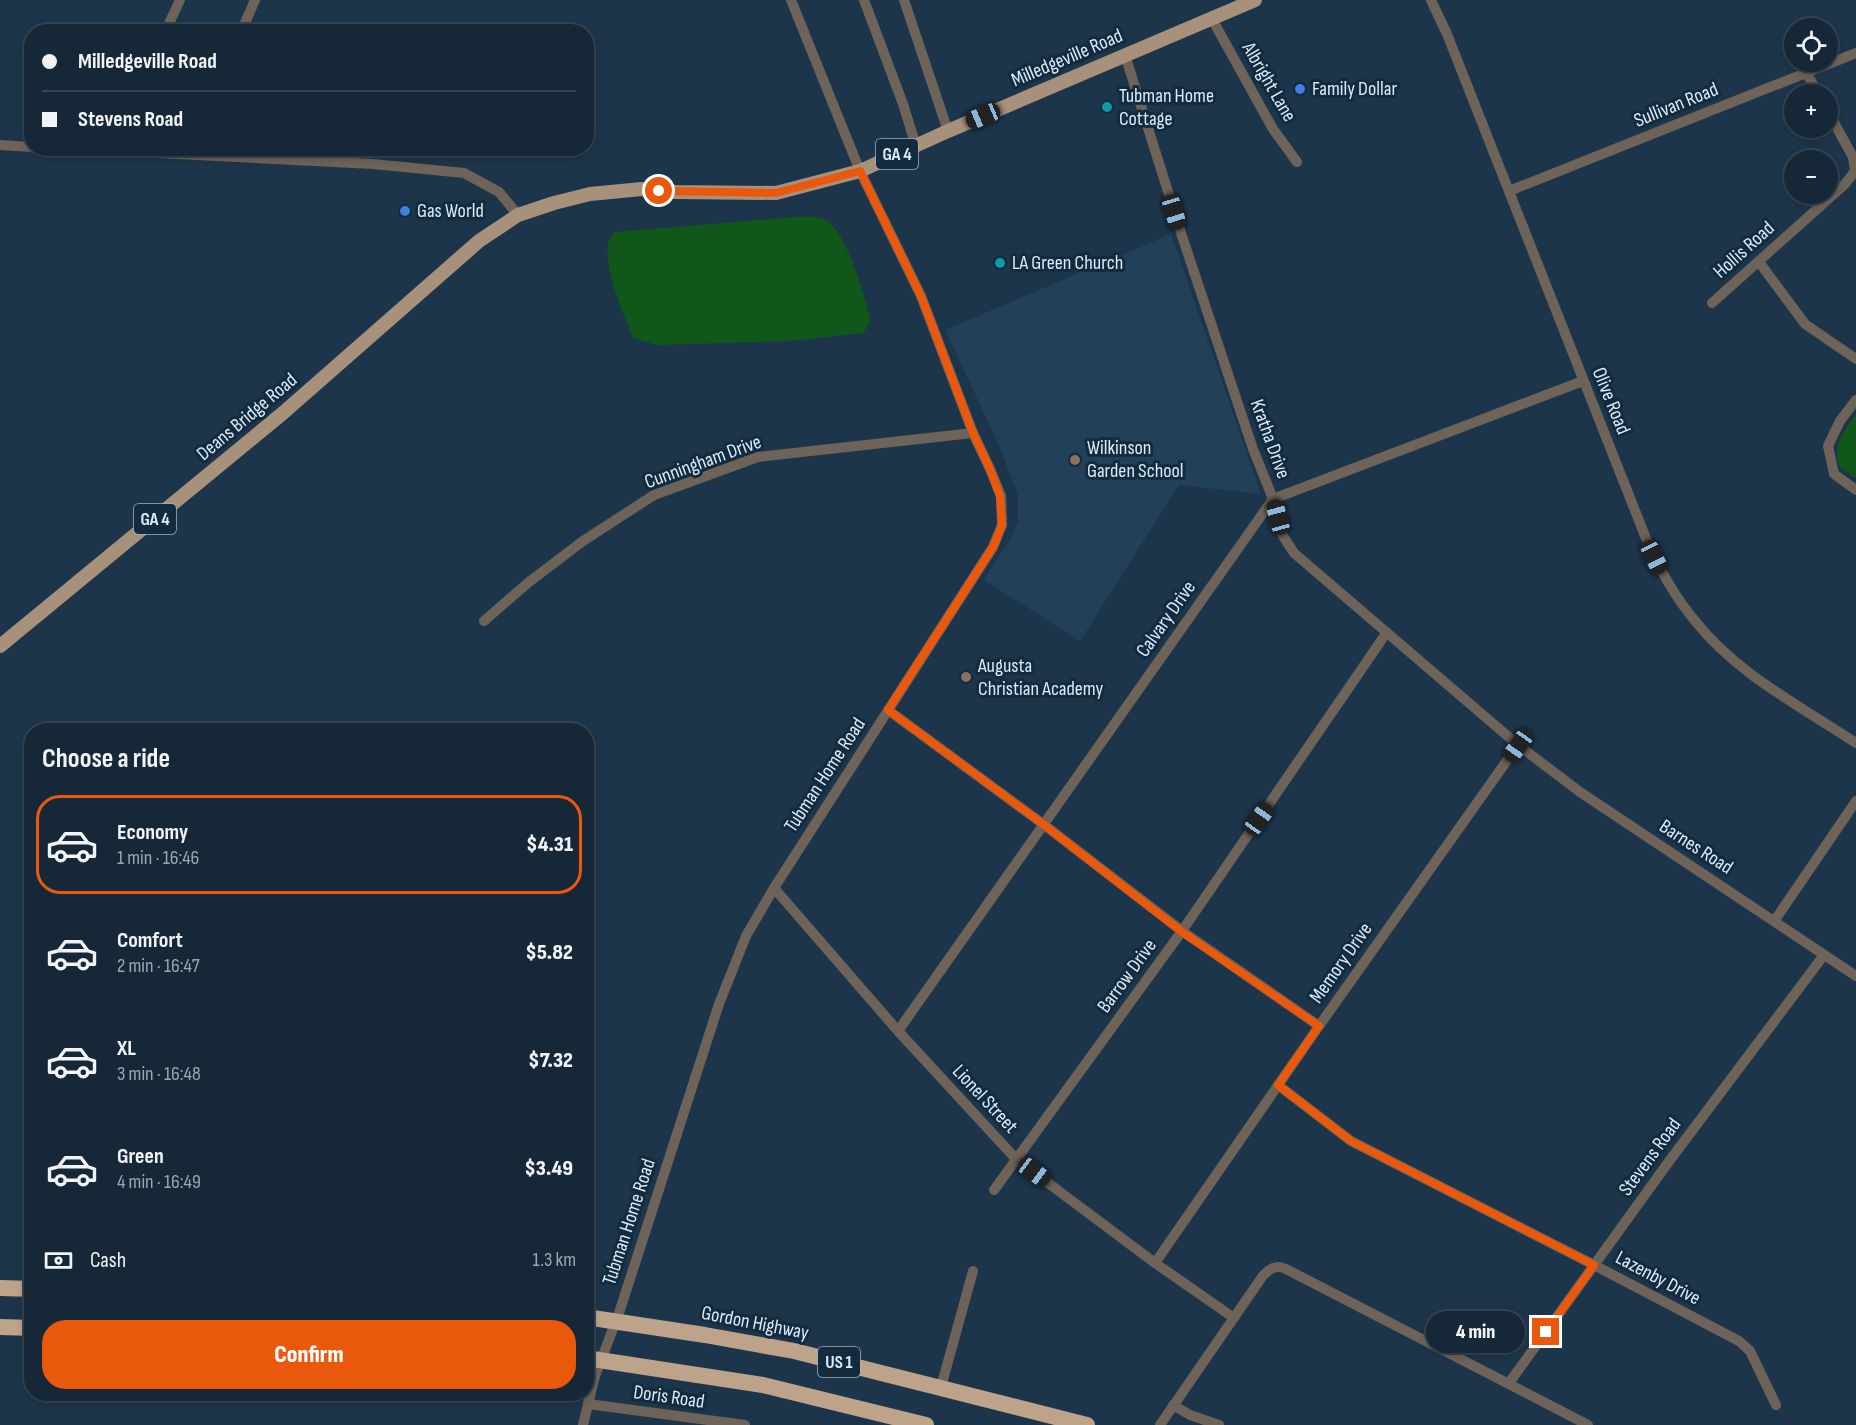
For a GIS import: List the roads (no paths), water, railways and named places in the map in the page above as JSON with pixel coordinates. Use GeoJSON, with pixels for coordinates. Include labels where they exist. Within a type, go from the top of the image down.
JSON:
{"type":"FeatureCollection","features":[{"type":"Feature","properties":{"kind":"highway"},"geometry":{"type":"LineString","coordinates":[[0,1288],[24,1289]]}},
{"type":"Feature","properties":{"kind":"highway","name":"Gordon Highway"},"geometry":{"type":"LineString","coordinates":[[594,1318],[764,1345],[1087,1425]]}},
{"type":"Feature","properties":{"kind":"highway"},"geometry":{"type":"LineString","coordinates":[[0,1327],[24,1328]]}},
{"type":"Feature","properties":{"kind":"highway","name":"US 1"},"geometry":{"type":"LineString","coordinates":[[594,1359],[763,1385],[891,1421],[926,1425]]}},
{"type":"Feature","properties":{"kind":"main road","name":"Milledgeville Road"},"geometry":{"type":"LineString","coordinates":[[518,215],[591,194],[642,189],[676,192],[776,193],[860,171],[1255,0]]}},
{"type":"Feature","properties":{"kind":"main road","name":"Deans Bridge Road"},"geometry":{"type":"LineString","coordinates":[[0,646],[283,413],[479,241],[518,215]]}},
{"type":"Feature","properties":{"kind":"street"},"geometry":{"type":"LineString","coordinates":[[169,24],[180,0]]}},
{"type":"Feature","properties":{"kind":"street"},"geometry":{"type":"LineString","coordinates":[[245,24],[255,0]]}},
{"type":"Feature","properties":{"kind":"street","name":"Tubman Home Road"},"geometry":{"type":"LineString","coordinates":[[594,1380],[594,1359],[616,1321],[719,1004],[746,936],[774,888],[993,547],[1002,525],[1000,496],[973,433],[921,296],[860,171],[790,0]]}},
{"type":"Feature","properties":{"kind":"street"},"geometry":{"type":"LineString","coordinates":[[864,0],[903,104],[916,146]]}},
{"type":"Feature","properties":{"kind":"street"},"geometry":{"type":"LineString","coordinates":[[904,0],[948,131]]}},
{"type":"Feature","properties":{"kind":"street","name":"Olive Road"},"geometry":{"type":"LineString","coordinates":[[1431,0],[1447,34],[1583,381],[1654,557],[1663,574],[1696,623],[1719,647],[1757,678],[1856,743]]}},
{"type":"Feature","properties":{"kind":"street","name":"Albright Lane"},"geometry":{"type":"LineString","coordinates":[[1212,19],[1273,129],[1297,162]]}},
{"type":"Feature","properties":{"kind":"street","name":"Sullivan Road"},"geometry":{"type":"LineString","coordinates":[[1509,191],[1856,52]]}},
{"type":"Feature","properties":{"kind":"street","name":"Kratha Drive"},"geometry":{"type":"LineString","coordinates":[[1125,55],[1181,233],[1273,499],[1283,536],[1294,553],[1518,746]]}},
{"type":"Feature","properties":{"kind":"street"},"geometry":{"type":"LineString","coordinates":[[1806,73],[1812,84]]}},
{"type":"Feature","properties":{"kind":"street","name":"Hollis Road"},"geometry":{"type":"LineString","coordinates":[[1712,303],[1845,184],[1855,171],[1853,157],[1838,130]]}},
{"type":"Feature","properties":{"kind":"street"},"geometry":{"type":"LineString","coordinates":[[0,145],[24,146]]}},
{"type":"Feature","properties":{"kind":"street"},"geometry":{"type":"LineString","coordinates":[[264,156],[464,173],[499,192],[518,215]]}},
{"type":"Feature","properties":{"kind":"street"},"geometry":{"type":"LineString","coordinates":[[1759,261],[1805,324],[1856,359]]}},
{"type":"Feature","properties":{"kind":"street"},"geometry":{"type":"LineString","coordinates":[[1273,499],[1583,381]]}},
{"type":"Feature","properties":{"kind":"street"},"geometry":{"type":"LineString","coordinates":[[1856,400],[1840,421],[1828,446],[1834,474],[1856,490]]}},
{"type":"Feature","properties":{"kind":"street","name":"Cunningham Drive"},"geometry":{"type":"LineString","coordinates":[[484,621],[529,582],[583,541],[654,495],[758,457],[973,433]]}},
{"type":"Feature","properties":{"kind":"street","name":"Calvary Drive"},"geometry":{"type":"LineString","coordinates":[[897,1031],[1273,499]]}},
{"type":"Feature","properties":{"kind":"street","name":"Barrow Drive"},"geometry":{"type":"LineString","coordinates":[[994,1190],[1182,932],[1388,632]]}},
{"type":"Feature","properties":{"kind":"street"},"geometry":{"type":"LineString","coordinates":[[888,710],[1043,824],[1182,932],[1319,1026]]}},
{"type":"Feature","properties":{"kind":"street","name":"Barnes Road"},"geometry":{"type":"LineString","coordinates":[[1518,746],[1599,805],[1856,976]]}},
{"type":"Feature","properties":{"kind":"street","name":"Memory Drive"},"geometry":{"type":"LineString","coordinates":[[1155,1263],[1319,1026],[1518,746]]}},
{"type":"Feature","properties":{"kind":"street"},"geometry":{"type":"LineString","coordinates":[[1775,920],[1856,801]]}},
{"type":"Feature","properties":{"kind":"street","name":"Lionel Street"},"geometry":{"type":"LineString","coordinates":[[774,888],[897,1031],[1016,1159],[1155,1263],[1234,1318]]}},
{"type":"Feature","properties":{"kind":"street","name":"Stevens Road"},"geometry":{"type":"LineString","coordinates":[[1509,1383],[1670,1160],[1824,955]]}},
{"type":"Feature","properties":{"kind":"street","name":"Lazenby Drive"},"geometry":{"type":"LineString","coordinates":[[1278,1085],[1351,1141],[1738,1341],[1750,1351],[1776,1405]]}},
{"type":"Feature","properties":{"kind":"street"},"geometry":{"type":"LineString","coordinates":[[1160,1425],[1266,1272],[1282,1267],[1588,1425]]}},
{"type":"Feature","properties":{"kind":"street"},"geometry":{"type":"LineString","coordinates":[[941,1387],[973,1271]]}},
{"type":"Feature","properties":{"kind":"street","name":"Tubman Home Road"},"geometry":{"type":"LineString","coordinates":[[583,1425],[589,1401]]}},
{"type":"Feature","properties":{"kind":"street","name":"Doris Road"},"geometry":{"type":"LineString","coordinates":[[588,1404],[745,1425]]}},
{"type":"Feature","properties":{"kind":"street"},"geometry":{"type":"LineString","coordinates":[[1173,1405],[1190,1415],[1219,1425]]}},
{"type":"Feature","properties":{"kind":"place","name":"Family Dollar"},"geometry":{"type":"Point","coordinates":[1300,89]}},
{"type":"Feature","properties":{"kind":"place","name":"Tubman Home Cottage"},"geometry":{"type":"Point","coordinates":[1107,107]}},
{"type":"Feature","properties":{"kind":"place","name":"Gas World"},"geometry":{"type":"Point","coordinates":[405,211]}},
{"type":"Feature","properties":{"kind":"place","name":"LA Green Church"},"geometry":{"type":"Point","coordinates":[1000,263]}},
{"type":"Feature","properties":{"kind":"place","name":"Wilkinson Garden School"},"geometry":{"type":"Point","coordinates":[1075,460]}},
{"type":"Feature","properties":{"kind":"place","name":"Augusta Christian Academy"},"geometry":{"type":"Point","coordinates":[966,677]}}]}
